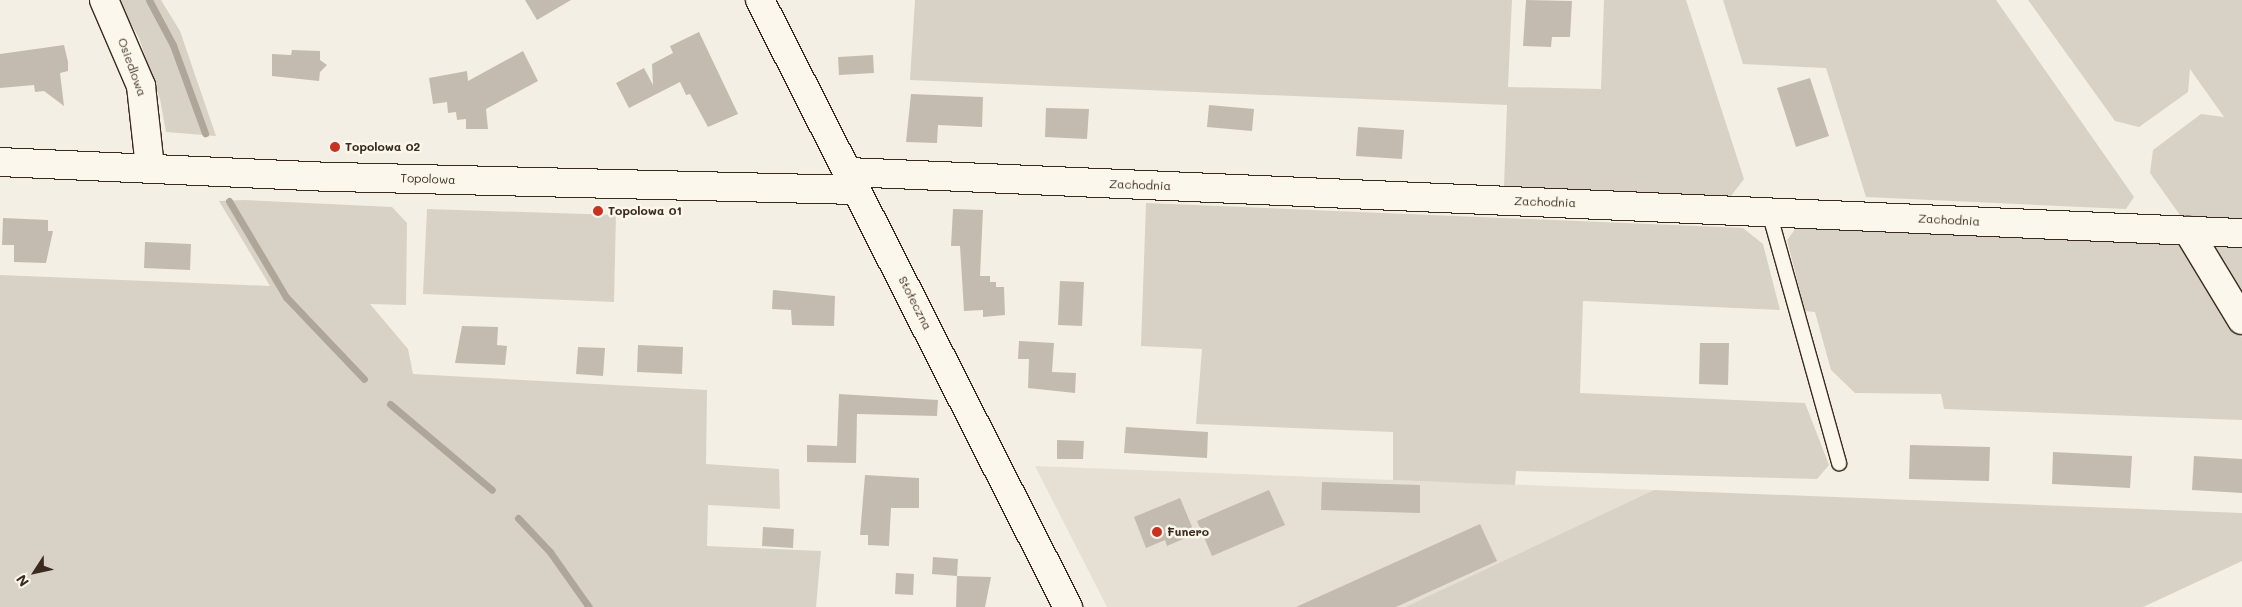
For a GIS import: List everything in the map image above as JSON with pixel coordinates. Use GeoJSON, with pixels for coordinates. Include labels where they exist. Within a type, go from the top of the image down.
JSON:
{"type":"FeatureCollection","features":[{"type":"Feature","properties":{"kind":"street","name":"Osiedlowa"},"geometry":{"type":"LineString","coordinates":[[104,0],[141,86],[150,167]]}},
{"type":"Feature","properties":{"kind":"street","name":"Stołeczna"},"geometry":{"type":"LineString","coordinates":[[760,0],[1068,607]]}},
{"type":"Feature","properties":{"kind":"street","name":"Topolowa"},"geometry":{"type":"LineString","coordinates":[[0,162],[150,167],[336,177],[852,181]]}},
{"type":"Feature","properties":{"kind":"street","name":"Zachodnia"},"geometry":{"type":"LineString","coordinates":[[852,181],[1769,212],[2242,234]]}},
{"type":"Feature","properties":{"kind":"street"},"geometry":{"type":"LineString","coordinates":[[2188,231],[2242,320]]}},
{"type":"Feature","properties":{"kind":"lane"},"geometry":{"type":"LineString","coordinates":[[1769,212],[1840,463]]}},
{"type":"Feature","properties":{"kind":"shaded area"},"geometry":{"type":"Polygon","coordinates":[[[118,0],[161,0],[180,31],[216,136],[166,132],[160,99],[139,38],[118,0]]]}},
{"type":"Feature","properties":{"kind":"shaded area"},"geometry":{"type":"Polygon","coordinates":[[[915,0],[1512,0],[1508,87],[1601,89],[1604,0],[1686,0],[1744,179],[1731,196],[1504,186],[1507,105],[910,80],[915,0]]]}},
{"type":"Feature","properties":{"kind":"shaded area"},"geometry":{"type":"Polygon","coordinates":[[[1723,0],[1996,0],[2134,197],[2126,209],[1866,197],[1826,68],[1743,64],[1723,0]]]}},
{"type":"Feature","properties":{"kind":"shaded area"},"geometry":{"type":"Polygon","coordinates":[[[2028,0],[2242,0],[2242,227],[2187,225],[2150,173],[2153,150],[2201,114],[2224,117],[2190,69],[2188,92],[2139,127],[2115,121],[2028,0]]]}},
{"type":"Feature","properties":{"kind":"shaded area"},"geometry":{"type":"Polygon","coordinates":[[[244,200],[392,207],[407,223],[406,305],[370,304],[408,349],[413,374],[707,390],[706,464],[779,469],[780,509],[708,505],[707,546],[821,551],[816,607],[0,607],[0,275],[270,286],[219,201],[244,200]]]}},
{"type":"Feature","properties":{"kind":"shaded area"},"geometry":{"type":"Polygon","coordinates":[[[1146,203],[1743,228],[1763,244],[1780,310],[1583,301],[1580,393],[1805,403],[1829,465],[1817,479],[1516,471],[1515,485],[1393,480],[1393,432],[1196,424],[1202,349],[1141,346],[1146,203]]]}},
{"type":"Feature","properties":{"kind":"shaded area"},"geometry":{"type":"Polygon","coordinates":[[[427,209],[616,215],[614,302],[423,294],[427,209]]]}},
{"type":"Feature","properties":{"kind":"shaded area"},"geometry":{"type":"Polygon","coordinates":[[[1796,228],[2173,243],[2186,248],[2242,338],[2242,420],[1944,409],[1941,394],[1855,393],[1831,370],[1815,312],[1805,311],[1787,240],[1796,228]]]}},
{"type":"Feature","properties":{"kind":"shaded area"},"geometry":{"type":"Polygon","coordinates":[[[2218,238],[2242,239],[2242,303],[2208,250],[2218,238]]]}},
{"type":"Feature","properties":{"kind":"shaded area"},"geometry":{"type":"Polygon","coordinates":[[[1035,466],[1654,490],[1405,607],[1107,607],[1035,466]]]}},
{"type":"Feature","properties":{"kind":"shaded area"},"geometry":{"type":"Polygon","coordinates":[[[1654,490],[2242,513],[2242,561],[2143,607],[1405,607],[1654,490]]]}},
{"type":"Feature","properties":{"kind":"building"},"geometry":{"type":"Polygon","coordinates":[[[525,0],[571,0],[537,20],[525,0]]]}},
{"type":"Feature","properties":{"kind":"building"},"geometry":{"type":"Polygon","coordinates":[[[1526,0],[1572,1],[1570,37],[1552,37],[1551,47],[1523,46],[1526,0]]]}},
{"type":"Feature","properties":{"kind":"building"},"geometry":{"type":"Polygon","coordinates":[[[699,32],[738,114],[708,127],[690,94],[686,95],[680,82],[629,108],[616,83],[644,68],[653,85],[652,64],[673,53],[670,46],[699,32]]]}},
{"type":"Feature","properties":{"kind":"building"},"geometry":{"type":"Polygon","coordinates":[[[64,45],[68,71],[60,73],[64,106],[44,91],[35,92],[34,85],[0,88],[0,54],[64,45]]]}},
{"type":"Feature","properties":{"kind":"building"},"geometry":{"type":"Polygon","coordinates":[[[292,50],[320,51],[320,60],[327,65],[320,72],[319,81],[272,76],[272,54],[291,55],[292,50]]]}},
{"type":"Feature","properties":{"kind":"building"},"geometry":{"type":"Polygon","coordinates":[[[523,51],[538,81],[486,109],[488,129],[466,129],[466,119],[457,120],[456,112],[448,113],[447,102],[433,104],[429,78],[467,71],[468,81],[523,51]]]}},
{"type":"Feature","properties":{"kind":"building"},"geometry":{"type":"Polygon","coordinates":[[[873,55],[874,73],[839,75],[838,57],[873,55]]]}},
{"type":"Feature","properties":{"kind":"building"},"geometry":{"type":"Polygon","coordinates":[[[1810,78],[1829,136],[1796,147],[1777,88],[1810,78]]]}},
{"type":"Feature","properties":{"kind":"building"},"geometry":{"type":"Polygon","coordinates":[[[911,94],[983,97],[982,127],[938,125],[937,143],[906,142],[911,94]]]}},
{"type":"Feature","properties":{"kind":"building"},"geometry":{"type":"Polygon","coordinates":[[[1209,105],[1254,109],[1252,131],[1207,127],[1209,105]]]}},
{"type":"Feature","properties":{"kind":"building"},"geometry":{"type":"Polygon","coordinates":[[[1046,108],[1089,109],[1087,139],[1045,137],[1046,108]]]}},
{"type":"Feature","properties":{"kind":"building"},"geometry":{"type":"Polygon","coordinates":[[[1358,127],[1404,130],[1402,159],[1356,156],[1358,127]]]}},
{"type":"Feature","properties":{"kind":"building"},"geometry":{"type":"Polygon","coordinates":[[[953,209],[983,210],[980,276],[990,276],[990,282],[996,282],[996,287],[1004,287],[1005,315],[983,317],[983,310],[964,311],[960,246],[951,246],[953,209]]]}},
{"type":"Feature","properties":{"kind":"building"},"geometry":{"type":"Polygon","coordinates":[[[3,218],[48,220],[48,231],[53,231],[46,263],[14,262],[14,245],[2,245],[3,218]]]}},
{"type":"Feature","properties":{"kind":"building"},"geometry":{"type":"Polygon","coordinates":[[[145,242],[191,244],[190,270],[144,268],[145,242]]]}},
{"type":"Feature","properties":{"kind":"building"},"geometry":{"type":"Polygon","coordinates":[[[1060,281],[1084,282],[1082,326],[1058,325],[1060,281]]]}},
{"type":"Feature","properties":{"kind":"building"},"geometry":{"type":"Polygon","coordinates":[[[773,290],[835,296],[834,326],[792,325],[791,310],[772,309],[773,290]]]}},
{"type":"Feature","properties":{"kind":"building"},"geometry":{"type":"Polygon","coordinates":[[[462,326],[498,327],[497,345],[507,346],[505,365],[455,363],[462,326]]]}},
{"type":"Feature","properties":{"kind":"building"},"geometry":{"type":"Polygon","coordinates":[[[1019,341],[1054,343],[1052,372],[1076,373],[1075,393],[1028,388],[1029,359],[1018,359],[1019,341]]]}},
{"type":"Feature","properties":{"kind":"building"},"geometry":{"type":"Polygon","coordinates":[[[1700,343],[1729,343],[1728,385],[1699,384],[1700,343]]]}},
{"type":"Feature","properties":{"kind":"building"},"geometry":{"type":"Polygon","coordinates":[[[638,345],[683,347],[682,374],[637,372],[638,345]]]}},
{"type":"Feature","properties":{"kind":"building"},"geometry":{"type":"Polygon","coordinates":[[[578,347],[605,348],[603,376],[576,374],[578,347]]]}},
{"type":"Feature","properties":{"kind":"building"},"geometry":{"type":"Polygon","coordinates":[[[839,394],[938,400],[937,416],[857,414],[856,463],[807,462],[807,445],[837,446],[839,394]]]}},
{"type":"Feature","properties":{"kind":"building"},"geometry":{"type":"Polygon","coordinates":[[[1126,427],[1208,432],[1207,458],[1124,453],[1126,427]]]}},
{"type":"Feature","properties":{"kind":"building"},"geometry":{"type":"Polygon","coordinates":[[[1057,440],[1084,441],[1083,459],[1057,459],[1057,440]]]}},
{"type":"Feature","properties":{"kind":"building"},"geometry":{"type":"Polygon","coordinates":[[[1910,445],[1990,447],[1989,481],[1909,479],[1910,445]]]}},
{"type":"Feature","properties":{"kind":"building"},"geometry":{"type":"Polygon","coordinates":[[[2053,452],[2132,456],[2130,488],[2052,484],[2053,452]]]}},
{"type":"Feature","properties":{"kind":"building"},"geometry":{"type":"Polygon","coordinates":[[[2194,456],[2242,459],[2242,493],[2192,490],[2194,456]]]}},
{"type":"Feature","properties":{"kind":"building"},"geometry":{"type":"Polygon","coordinates":[[[865,475],[919,478],[919,508],[891,508],[889,546],[868,545],[868,535],[860,535],[865,475]]]}},
{"type":"Feature","properties":{"kind":"building"},"geometry":{"type":"Polygon","coordinates":[[[1322,482],[1420,485],[1420,513],[1321,510],[1322,482]]]}},
{"type":"Feature","properties":{"kind":"building"},"geometry":{"type":"Polygon","coordinates":[[[1269,490],[1285,525],[1212,556],[1197,521],[1269,490]]]}},
{"type":"Feature","properties":{"kind":"building"},"geometry":{"type":"Polygon","coordinates":[[[1180,498],[1195,534],[1167,546],[1165,540],[1146,548],[1134,517],[1180,498]]]}},
{"type":"Feature","properties":{"kind":"building"},"geometry":{"type":"Polygon","coordinates":[[[1480,524],[1497,561],[1396,607],[1296,607],[1480,524]]]}},
{"type":"Feature","properties":{"kind":"building"},"geometry":{"type":"Polygon","coordinates":[[[763,527],[794,529],[793,548],[762,546],[763,527]]]}},
{"type":"Feature","properties":{"kind":"building"},"geometry":{"type":"Polygon","coordinates":[[[933,557],[958,559],[957,576],[932,574],[933,557]]]}},
{"type":"Feature","properties":{"kind":"building"},"geometry":{"type":"Polygon","coordinates":[[[896,573],[914,574],[913,595],[895,594],[896,573]]]}},
{"type":"Feature","properties":{"kind":"building"},"geometry":{"type":"Polygon","coordinates":[[[957,576],[991,577],[985,607],[956,607],[957,576]]]}},
{"type":"Feature","properties":{"kind":"waterway"},"geometry":{"type":"LineString","coordinates":[[149,0],[173,45],[205,133]]}},
{"type":"Feature","properties":{"kind":"waterway"},"geometry":{"type":"LineString","coordinates":[[229,201],[286,297],[364,379]]}},
{"type":"Feature","properties":{"kind":"waterway"},"geometry":{"type":"LineString","coordinates":[[390,404],[492,490]]}},
{"type":"Feature","properties":{"kind":"waterway"},"geometry":{"type":"LineString","coordinates":[[518,518],[550,552],[589,607]]}},
{"type":"Feature","properties":{"kind":"place","name":"Topolowa 02"},"geometry":{"type":"Point","coordinates":[335,147]}},
{"type":"Feature","properties":{"kind":"place","name":"Topolowa 01"},"geometry":{"type":"Point","coordinates":[598,211]}},
{"type":"Feature","properties":{"kind":"place","name":"Funero"},"geometry":{"type":"Point","coordinates":[1157,532]}}]}
